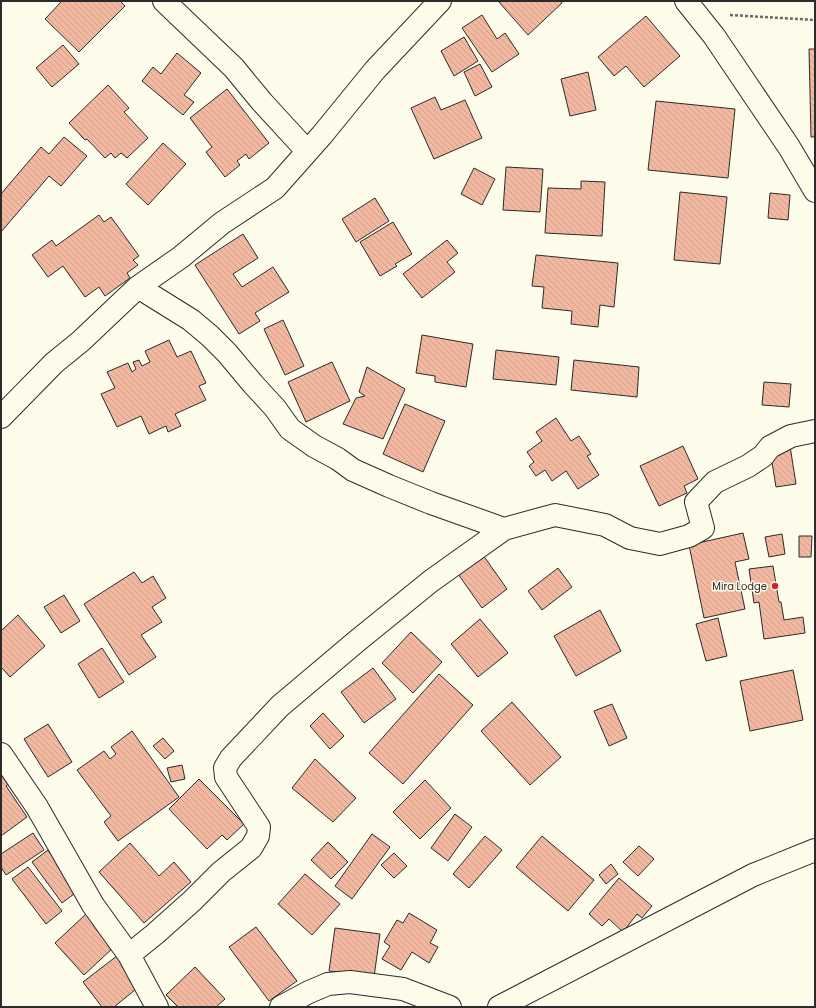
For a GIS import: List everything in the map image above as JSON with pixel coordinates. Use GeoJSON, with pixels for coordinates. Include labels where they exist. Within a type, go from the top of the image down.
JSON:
{"type":"FeatureCollection","features":[{"type":"Feature","properties":{"kind":"street"},"geometry":{"type":"LineString","coordinates":[[164,1],[234,68],[307,152]]}},
{"type":"Feature","properties":{"kind":"street"},"geometry":{"type":"LineString","coordinates":[[1,417],[54,363],[81,341],[138,287],[181,257],[222,223],[275,188],[376,70],[440,1]]}},
{"type":"Feature","properties":{"kind":"street"},"geometry":{"type":"LineString","coordinates":[[691,7],[714,36],[789,147],[815,191]]}},
{"type":"Feature","properties":{"kind":"street"},"geometry":{"type":"LineString","coordinates":[[138,287],[191,320],[210,336],[275,408],[290,429],[314,446],[338,459],[353,470],[389,486],[431,503],[504,529]]}},
{"type":"Feature","properties":{"kind":"street"},"geometry":{"type":"LineString","coordinates":[[129,955],[192,901],[221,872],[251,848],[258,836],[259,827],[226,777],[225,768],[232,758],[280,706],[431,581],[504,529],[556,515],[605,525],[630,538],[660,544],[689,536],[703,528],[696,502],[715,482],[748,466],[763,456],[770,447],[791,436],[815,431]]}},
{"type":"Feature","properties":{"kind":"street"},"geometry":{"type":"LineString","coordinates":[[1,754],[37,807],[92,905],[129,955],[157,1007]]}},
{"type":"Feature","properties":{"kind":"street"},"geometry":{"type":"LineString","coordinates":[[499,1007],[753,875],[815,850]]}},
{"type":"Feature","properties":{"kind":"street"},"geometry":{"type":"LineString","coordinates":[[281,1007],[328,984],[350,982],[403,989],[450,1007]]}},
{"type":"Feature","properties":{"kind":"path"},"geometry":{"type":"LineString","coordinates":[[691,7],[815,20]]}},
{"type":"Feature","properties":{"kind":"building"},"geometry":{"type":"Polygon","coordinates":[[[62,1],[120,1],[125,6],[79,52],[45,19],[62,1]]]}},
{"type":"Feature","properties":{"kind":"building"},"geometry":{"type":"Polygon","coordinates":[[[498,1],[561,1],[562,3],[528,35],[498,1]]]}},
{"type":"Feature","properties":{"kind":"building"},"geometry":{"type":"Polygon","coordinates":[[[482,15],[497,39],[505,33],[519,54],[492,72],[462,28],[482,15]]]}},
{"type":"Feature","properties":{"kind":"building"},"geometry":{"type":"Polygon","coordinates":[[[646,16],[680,56],[644,87],[626,66],[614,76],[598,57],[646,16]]]}},
{"type":"Feature","properties":{"kind":"building"},"geometry":{"type":"Polygon","coordinates":[[[464,37],[478,61],[454,76],[441,51],[464,37]]]}},
{"type":"Feature","properties":{"kind":"building"},"geometry":{"type":"Polygon","coordinates":[[[63,45],[79,64],[52,87],[36,68],[63,45]]]}},
{"type":"Feature","properties":{"kind":"building"},"geometry":{"type":"Polygon","coordinates":[[[809,49],[815,49],[815,137],[811,137],[809,49]]]}},
{"type":"Feature","properties":{"kind":"building"},"geometry":{"type":"Polygon","coordinates":[[[177,53],[201,73],[184,95],[194,102],[183,115],[142,81],[153,67],[161,74],[177,53]]]}},
{"type":"Feature","properties":{"kind":"building"},"geometry":{"type":"Polygon","coordinates":[[[480,64],[492,87],[475,96],[464,72],[480,64]]]}},
{"type":"Feature","properties":{"kind":"building"},"geometry":{"type":"Polygon","coordinates":[[[588,72],[596,110],[570,116],[561,79],[588,72]]]}},
{"type":"Feature","properties":{"kind":"building"},"geometry":{"type":"Polygon","coordinates":[[[108,85],[129,108],[124,112],[148,138],[127,158],[121,153],[115,158],[111,153],[105,158],[69,123],[108,85]]]}},
{"type":"Feature","properties":{"kind":"building"},"geometry":{"type":"Polygon","coordinates":[[[227,89],[269,143],[249,159],[246,154],[237,161],[240,165],[225,177],[206,152],[212,147],[190,118],[227,89]]]}},
{"type":"Feature","properties":{"kind":"building"},"geometry":{"type":"Polygon","coordinates":[[[435,97],[441,110],[465,100],[482,138],[434,159],[411,108],[435,97]]]}},
{"type":"Feature","properties":{"kind":"building"},"geometry":{"type":"Polygon","coordinates":[[[656,101],[735,109],[728,178],[648,170],[656,101]]]}},
{"type":"Feature","properties":{"kind":"building"},"geometry":{"type":"Polygon","coordinates":[[[64,137],[87,156],[61,186],[49,176],[1,232],[1,194],[41,147],[49,154],[64,137]]]}},
{"type":"Feature","properties":{"kind":"building"},"geometry":{"type":"Polygon","coordinates":[[[163,143],[186,164],[148,205],[126,184],[163,143]]]}},
{"type":"Feature","properties":{"kind":"building"},"geometry":{"type":"Polygon","coordinates":[[[506,167],[543,169],[540,212],[503,210],[506,167]]]}},
{"type":"Feature","properties":{"kind":"building"},"geometry":{"type":"Polygon","coordinates":[[[474,168],[495,179],[482,205],[461,194],[474,168]]]}},
{"type":"Feature","properties":{"kind":"building"},"geometry":{"type":"Polygon","coordinates":[[[581,181],[605,182],[602,236],[545,233],[548,188],[581,189],[581,181]]]}},
{"type":"Feature","properties":{"kind":"building"},"geometry":{"type":"Polygon","coordinates":[[[680,192],[727,197],[720,264],[674,260],[680,192]]]}},
{"type":"Feature","properties":{"kind":"building"},"geometry":{"type":"Polygon","coordinates":[[[770,193],[790,195],[788,220],[768,218],[770,193]]]}},
{"type":"Feature","properties":{"kind":"building"},"geometry":{"type":"Polygon","coordinates":[[[375,198],[389,221],[356,242],[342,219],[375,198]]]}},
{"type":"Feature","properties":{"kind":"building"},"geometry":{"type":"Polygon","coordinates":[[[99,215],[104,222],[111,217],[139,256],[133,260],[138,265],[127,273],[130,278],[105,296],[99,287],[85,297],[63,266],[48,277],[32,255],[52,240],[56,246],[99,215]]]}},
{"type":"Feature","properties":{"kind":"building"},"geometry":{"type":"Polygon","coordinates":[[[393,222],[412,254],[395,264],[397,266],[380,276],[360,242],[393,222]]]}},
{"type":"Feature","properties":{"kind":"building"},"geometry":{"type":"Polygon","coordinates":[[[243,234],[258,258],[233,274],[242,287],[273,267],[289,292],[255,313],[260,321],[239,334],[195,265],[243,234]]]}},
{"type":"Feature","properties":{"kind":"building"},"geometry":{"type":"Polygon","coordinates":[[[447,240],[458,253],[447,262],[455,272],[422,298],[403,274],[447,240]]]}},
{"type":"Feature","properties":{"kind":"building"},"geometry":{"type":"Polygon","coordinates":[[[536,255],[618,263],[614,307],[600,305],[598,327],[571,324],[572,311],[542,308],[544,287],[532,286],[536,255]]]}},
{"type":"Feature","properties":{"kind":"building"},"geometry":{"type":"Polygon","coordinates":[[[283,320],[304,366],[285,375],[264,329],[283,320]]]}},
{"type":"Feature","properties":{"kind":"building"},"geometry":{"type":"Polygon","coordinates":[[[422,335],[473,344],[466,387],[435,382],[435,376],[416,373],[422,335]]]}},
{"type":"Feature","properties":{"kind":"building"},"geometry":{"type":"Polygon","coordinates":[[[169,340],[177,357],[191,351],[206,383],[199,386],[206,400],[175,414],[181,426],[168,432],[166,426],[149,434],[141,416],[117,427],[101,394],[115,388],[107,372],[128,363],[132,372],[136,369],[133,362],[139,360],[142,366],[150,362],[145,351],[169,340]]]}},
{"type":"Feature","properties":{"kind":"building"},"geometry":{"type":"Polygon","coordinates":[[[496,350],[559,357],[556,385],[493,379],[496,350]]]}},
{"type":"Feature","properties":{"kind":"building"},"geometry":{"type":"Polygon","coordinates":[[[574,360],[639,367],[637,397],[571,390],[574,360]]]}},
{"type":"Feature","properties":{"kind":"building"},"geometry":{"type":"Polygon","coordinates":[[[332,362],[350,401],[306,422],[288,382],[332,362]]]}},
{"type":"Feature","properties":{"kind":"building"},"geometry":{"type":"Polygon","coordinates":[[[367,367],[405,389],[383,439],[343,424],[356,398],[365,396],[359,392],[367,367]]]}},
{"type":"Feature","properties":{"kind":"building"},"geometry":{"type":"Polygon","coordinates":[[[764,382],[791,384],[789,407],[762,405],[764,382]]]}},
{"type":"Feature","properties":{"kind":"building"},"geometry":{"type":"Polygon","coordinates":[[[405,404],[445,421],[423,472],[383,454],[405,404]]]}},
{"type":"Feature","properties":{"kind":"building"},"geometry":{"type":"Polygon","coordinates":[[[556,418],[571,441],[579,436],[591,454],[587,456],[599,475],[578,489],[566,471],[552,481],[545,470],[536,476],[529,466],[534,462],[527,452],[542,441],[536,432],[556,418]]]}},
{"type":"Feature","properties":{"kind":"building"},"geometry":{"type":"Polygon","coordinates":[[[683,446],[698,479],[684,486],[687,493],[659,506],[640,466],[683,446]]]}},
{"type":"Feature","properties":{"kind":"building"},"geometry":{"type":"Polygon","coordinates":[[[790,446],[796,484],[776,487],[770,450],[790,446]]]}},
{"type":"Feature","properties":{"kind":"building"},"geometry":{"type":"Polygon","coordinates":[[[743,533],[749,559],[735,562],[745,609],[704,618],[689,545],[743,533]]]}},
{"type":"Feature","properties":{"kind":"building"},"geometry":{"type":"Polygon","coordinates":[[[782,534],[785,554],[769,557],[765,537],[782,534]]]}},
{"type":"Feature","properties":{"kind":"building"},"geometry":{"type":"Polygon","coordinates":[[[799,536],[812,536],[811,557],[799,557],[799,536]]]}},
{"type":"Feature","properties":{"kind":"building"},"geometry":{"type":"Polygon","coordinates":[[[483,555],[507,589],[482,608],[458,574],[483,555]]]}},
{"type":"Feature","properties":{"kind":"building"},"geometry":{"type":"Polygon","coordinates":[[[773,566],[779,602],[781,602],[784,620],[803,617],[805,633],[764,639],[759,602],[754,603],[749,569],[773,566]]]}},
{"type":"Feature","properties":{"kind":"building"},"geometry":{"type":"Polygon","coordinates":[[[558,568],[572,587],[542,610],[528,591],[558,568]]]}},
{"type":"Feature","properties":{"kind":"building"},"geometry":{"type":"Polygon","coordinates":[[[134,572],[142,583],[153,576],[166,598],[152,607],[162,622],[141,635],[156,657],[129,675],[84,604],[134,572]]]}},
{"type":"Feature","properties":{"kind":"building"},"geometry":{"type":"Polygon","coordinates":[[[64,595],[80,621],[61,633],[44,607],[64,595]]]}},
{"type":"Feature","properties":{"kind":"building"},"geometry":{"type":"Polygon","coordinates":[[[600,610],[621,651],[576,676],[554,636],[600,610]]]}},
{"type":"Feature","properties":{"kind":"building"},"geometry":{"type":"Polygon","coordinates":[[[18,615],[45,646],[10,677],[1,667],[1,631],[18,615]]]}},
{"type":"Feature","properties":{"kind":"building"},"geometry":{"type":"Polygon","coordinates":[[[718,618],[727,656],[706,661],[696,624],[718,618]]]}},
{"type":"Feature","properties":{"kind":"building"},"geometry":{"type":"Polygon","coordinates":[[[480,619],[508,653],[478,677],[451,644],[480,619]]]}},
{"type":"Feature","properties":{"kind":"building"},"geometry":{"type":"Polygon","coordinates":[[[411,632],[442,662],[413,693],[382,663],[411,632]]]}},
{"type":"Feature","properties":{"kind":"building"},"geometry":{"type":"Polygon","coordinates":[[[102,648],[124,682],[99,698],[78,664],[102,648]]]}},
{"type":"Feature","properties":{"kind":"building"},"geometry":{"type":"Polygon","coordinates":[[[373,668],[396,699],[364,723],[341,692],[373,668]]]}},
{"type":"Feature","properties":{"kind":"building"},"geometry":{"type":"Polygon","coordinates":[[[793,670],[803,720],[750,731],[740,681],[793,670]]]}},
{"type":"Feature","properties":{"kind":"building"},"geometry":{"type":"Polygon","coordinates":[[[439,674],[473,705],[403,784],[369,753],[439,674]]]}},
{"type":"Feature","properties":{"kind":"building"},"geometry":{"type":"Polygon","coordinates":[[[512,702],[561,757],[530,785],[481,731],[512,702]]]}},
{"type":"Feature","properties":{"kind":"building"},"geometry":{"type":"Polygon","coordinates":[[[612,704],[627,738],[609,746],[594,711],[612,704]]]}},
{"type":"Feature","properties":{"kind":"building"},"geometry":{"type":"Polygon","coordinates":[[[323,713],[344,736],[330,749],[310,726],[323,713]]]}},
{"type":"Feature","properties":{"kind":"building"},"geometry":{"type":"Polygon","coordinates":[[[48,724],[72,762],[48,777],[24,739],[48,724]]]}},
{"type":"Feature","properties":{"kind":"building"},"geometry":{"type":"Polygon","coordinates":[[[132,731],[179,797],[118,841],[104,822],[111,816],[77,770],[104,751],[110,759],[116,754],[111,747],[132,731]]]}},
{"type":"Feature","properties":{"kind":"building"},"geometry":{"type":"Polygon","coordinates":[[[163,738],[174,751],[165,759],[153,746],[163,738]]]}},
{"type":"Feature","properties":{"kind":"building"},"geometry":{"type":"Polygon","coordinates":[[[315,759],[356,798],[333,822],[292,788],[315,759]]]}},
{"type":"Feature","properties":{"kind":"building"},"geometry":{"type":"Polygon","coordinates":[[[182,765],[185,779],[171,782],[167,768],[182,765]]]}},
{"type":"Feature","properties":{"kind":"building"},"geometry":{"type":"Polygon","coordinates":[[[1,767],[11,782],[6,786],[27,817],[1,836],[1,767]]]}},
{"type":"Feature","properties":{"kind":"building"},"geometry":{"type":"Polygon","coordinates":[[[199,779],[244,824],[227,840],[222,835],[207,849],[169,809],[199,779]]]}},
{"type":"Feature","properties":{"kind":"building"},"geometry":{"type":"Polygon","coordinates":[[[425,780],[451,808],[420,839],[393,812],[425,780]]]}},
{"type":"Feature","properties":{"kind":"building"},"geometry":{"type":"Polygon","coordinates":[[[455,814],[472,827],[448,861],[431,848],[455,814]]]}},
{"type":"Feature","properties":{"kind":"building"},"geometry":{"type":"Polygon","coordinates":[[[33,833],[44,850],[6,875],[1,867],[1,854],[33,833]]]}},
{"type":"Feature","properties":{"kind":"building"},"geometry":{"type":"Polygon","coordinates":[[[372,834],[390,847],[352,899],[335,886],[372,834]]]}},
{"type":"Feature","properties":{"kind":"building"},"geometry":{"type":"Polygon","coordinates":[[[485,836],[502,850],[469,888],[453,874],[485,836]]]}},
{"type":"Feature","properties":{"kind":"building"},"geometry":{"type":"Polygon","coordinates":[[[542,836],[594,880],[568,911],[516,867],[542,836]]]}},
{"type":"Feature","properties":{"kind":"building"},"geometry":{"type":"Polygon","coordinates":[[[328,842],[348,862],[331,879],[311,860],[328,842]]]}},
{"type":"Feature","properties":{"kind":"building"},"geometry":{"type":"Polygon","coordinates":[[[130,843],[159,876],[174,862],[191,882],[144,923],[99,872],[130,843]]]}},
{"type":"Feature","properties":{"kind":"building"},"geometry":{"type":"Polygon","coordinates":[[[639,846],[654,859],[638,876],[623,862],[639,846]]]}},
{"type":"Feature","properties":{"kind":"building"},"geometry":{"type":"Polygon","coordinates":[[[48,850],[78,891],[62,903],[32,862],[48,850]]]}},
{"type":"Feature","properties":{"kind":"building"},"geometry":{"type":"Polygon","coordinates":[[[394,853],[407,866],[394,878],[381,865],[394,853]]]}},
{"type":"Feature","properties":{"kind":"building"},"geometry":{"type":"Polygon","coordinates":[[[611,864],[618,874],[606,884],[599,875],[611,864]]]}},
{"type":"Feature","properties":{"kind":"building"},"geometry":{"type":"Polygon","coordinates":[[[28,867],[62,911],[46,924],[12,879],[28,867]]]}},
{"type":"Feature","properties":{"kind":"building"},"geometry":{"type":"Polygon","coordinates":[[[305,874],[340,904],[312,935],[278,904],[305,874]]]}},
{"type":"Feature","properties":{"kind":"building"},"geometry":{"type":"Polygon","coordinates":[[[619,878],[652,906],[642,918],[637,914],[623,932],[609,919],[602,926],[589,914],[619,878]]]}},
{"type":"Feature","properties":{"kind":"building"},"geometry":{"type":"Polygon","coordinates":[[[409,913],[437,930],[430,943],[438,947],[429,963],[412,952],[401,970],[382,959],[390,946],[384,942],[397,920],[403,923],[409,913]]]}},
{"type":"Feature","properties":{"kind":"building"},"geometry":{"type":"Polygon","coordinates":[[[86,914],[115,946],[84,975],[55,943],[86,914]]]}},
{"type":"Feature","properties":{"kind":"building"},"geometry":{"type":"Polygon","coordinates":[[[256,927],[297,981],[269,1001],[229,947],[256,927]]]}},
{"type":"Feature","properties":{"kind":"building"},"geometry":{"type":"Polygon","coordinates":[[[335,928],[380,934],[374,977],[329,971],[335,928]]]}},
{"type":"Feature","properties":{"kind":"building"},"geometry":{"type":"Polygon","coordinates":[[[122,952],[141,985],[114,1007],[102,1007],[83,982],[122,952]]]}},
{"type":"Feature","properties":{"kind":"building"},"geometry":{"type":"Polygon","coordinates":[[[195,967],[225,999],[216,1007],[178,1007],[166,995],[195,967]]]}},
{"type":"Feature","properties":{"kind":"place","name":"Mira Lodge"},"geometry":{"type":"Point","coordinates":[775,586]}}]}
